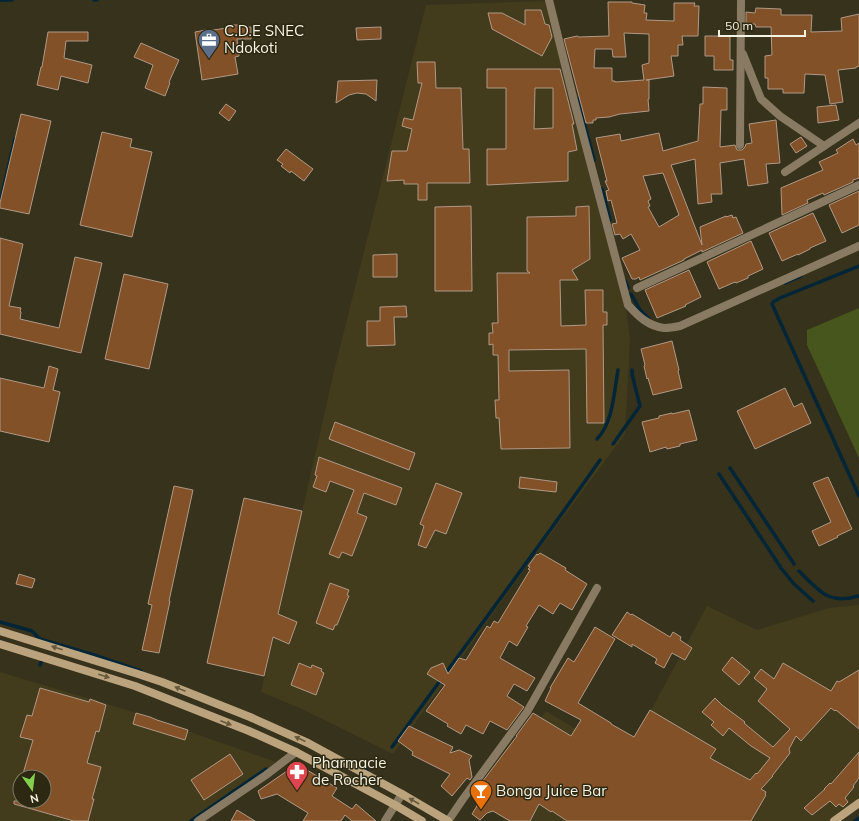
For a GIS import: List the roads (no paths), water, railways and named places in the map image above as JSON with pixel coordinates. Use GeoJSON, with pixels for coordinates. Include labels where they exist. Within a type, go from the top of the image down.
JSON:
{"type":"FeatureCollection","features":[{"type":"Feature","properties":{"kind":"main road"},"geometry":{"type":"LineString","coordinates":[[0,632],[144,676],[250,717],[308,743],[448,821]]}},
{"type":"Feature","properties":{"kind":"main road"},"geometry":{"type":"LineString","coordinates":[[0,644],[135,686],[249,732],[296,752],[422,821]]}},
{"type":"Feature","properties":{"kind":"main road"},"geometry":{"type":"LineString","coordinates":[[834,821],[859,803]]}},
{"type":"Feature","properties":{"kind":"street"},"geometry":{"type":"LineString","coordinates":[[549,0],[628,304],[639,316],[651,325],[665,328],[680,326],[859,246]]}},
{"type":"Feature","properties":{"kind":"street"},"geometry":{"type":"LineString","coordinates":[[740,145],[741,0]]}},
{"type":"Feature","properties":{"kind":"street"},"geometry":{"type":"LineString","coordinates":[[741,49],[761,98],[780,116],[824,146]]}},
{"type":"Feature","properties":{"kind":"street"},"geometry":{"type":"LineString","coordinates":[[785,172],[859,123]]}},
{"type":"Feature","properties":{"kind":"street"},"geometry":{"type":"LineString","coordinates":[[637,288],[859,186]]}},
{"type":"Feature","properties":{"kind":"street"},"geometry":{"type":"LineString","coordinates":[[448,821],[527,712],[596,588]]}},
{"type":"Feature","properties":{"kind":"street"},"geometry":{"type":"LineString","coordinates":[[198,821],[266,775],[296,752]]}},
{"type":"Feature","properties":{"kind":"street"},"geometry":{"type":"LineString","coordinates":[[385,821],[402,794]]}},
{"type":"Feature","properties":{"kind":"waterway"},"geometry":{"type":"LineString","coordinates":[[0,0],[12,0]]}},
{"type":"Feature","properties":{"kind":"waterway"},"geometry":{"type":"LineString","coordinates":[[578,99],[594,160]]}},
{"type":"Feature","properties":{"kind":"waterway"},"geometry":{"type":"LineString","coordinates":[[0,203],[15,139]]}},
{"type":"Feature","properties":{"kind":"waterway"},"geometry":{"type":"LineString","coordinates":[[602,189],[610,220]]}},
{"type":"Feature","properties":{"kind":"waterway"},"geometry":{"type":"LineString","coordinates":[[859,266],[780,298],[772,304],[859,496]]}},
{"type":"Feature","properties":{"kind":"waterway"},"geometry":{"type":"LineString","coordinates":[[785,283],[801,276]]}},
{"type":"Feature","properties":{"kind":"waterway"},"geometry":{"type":"LineString","coordinates":[[625,281],[628,288]]}},
{"type":"Feature","properties":{"kind":"waterway"},"geometry":{"type":"LineString","coordinates":[[631,294],[640,310],[649,319]]}},
{"type":"Feature","properties":{"kind":"waterway"},"geometry":{"type":"LineString","coordinates":[[597,439],[610,416],[618,370]]}},
{"type":"Feature","properties":{"kind":"waterway"},"geometry":{"type":"LineString","coordinates":[[613,444],[640,406],[632,370]]}},
{"type":"Feature","properties":{"kind":"waterway"},"geometry":{"type":"LineString","coordinates":[[392,747],[600,460]]}},
{"type":"Feature","properties":{"kind":"waterway"},"geometry":{"type":"LineString","coordinates":[[730,468],[794,564]]}},
{"type":"Feature","properties":{"kind":"waterway"},"geometry":{"type":"LineString","coordinates":[[719,474],[781,568],[794,584],[813,601]]}},
{"type":"Feature","properties":{"kind":"waterway"},"geometry":{"type":"LineString","coordinates":[[799,571],[812,585],[832,597],[839,599],[859,596]]}},
{"type":"Feature","properties":{"kind":"waterway"},"geometry":{"type":"LineString","coordinates":[[0,622],[32,631],[40,639],[141,671]]}},
{"type":"Feature","properties":{"kind":"waterway"},"geometry":{"type":"LineString","coordinates":[[40,665],[43,658]]}},
{"type":"Feature","properties":{"kind":"waterway"},"geometry":{"type":"LineString","coordinates":[[356,764],[367,770]]}},
{"type":"Feature","properties":{"kind":"waterway"},"geometry":{"type":"LineString","coordinates":[[191,821],[266,769]]}},
{"type":"Feature","properties":{"kind":"waterway"},"geometry":{"type":"LineString","coordinates":[[855,821],[859,818]]}},
{"type":"Feature","properties":{"kind":"place","name":"C.D.E SNEC Ndokoti"},"geometry":{"type":"Point","coordinates":[209,60]}},
{"type":"Feature","properties":{"kind":"place","name":"Pharmacie de Rocher"},"geometry":{"type":"Point","coordinates":[297,792]}},
{"type":"Feature","properties":{"kind":"place","name":"Bonga Juice Bar"},"geometry":{"type":"Point","coordinates":[481,810]}}]}
